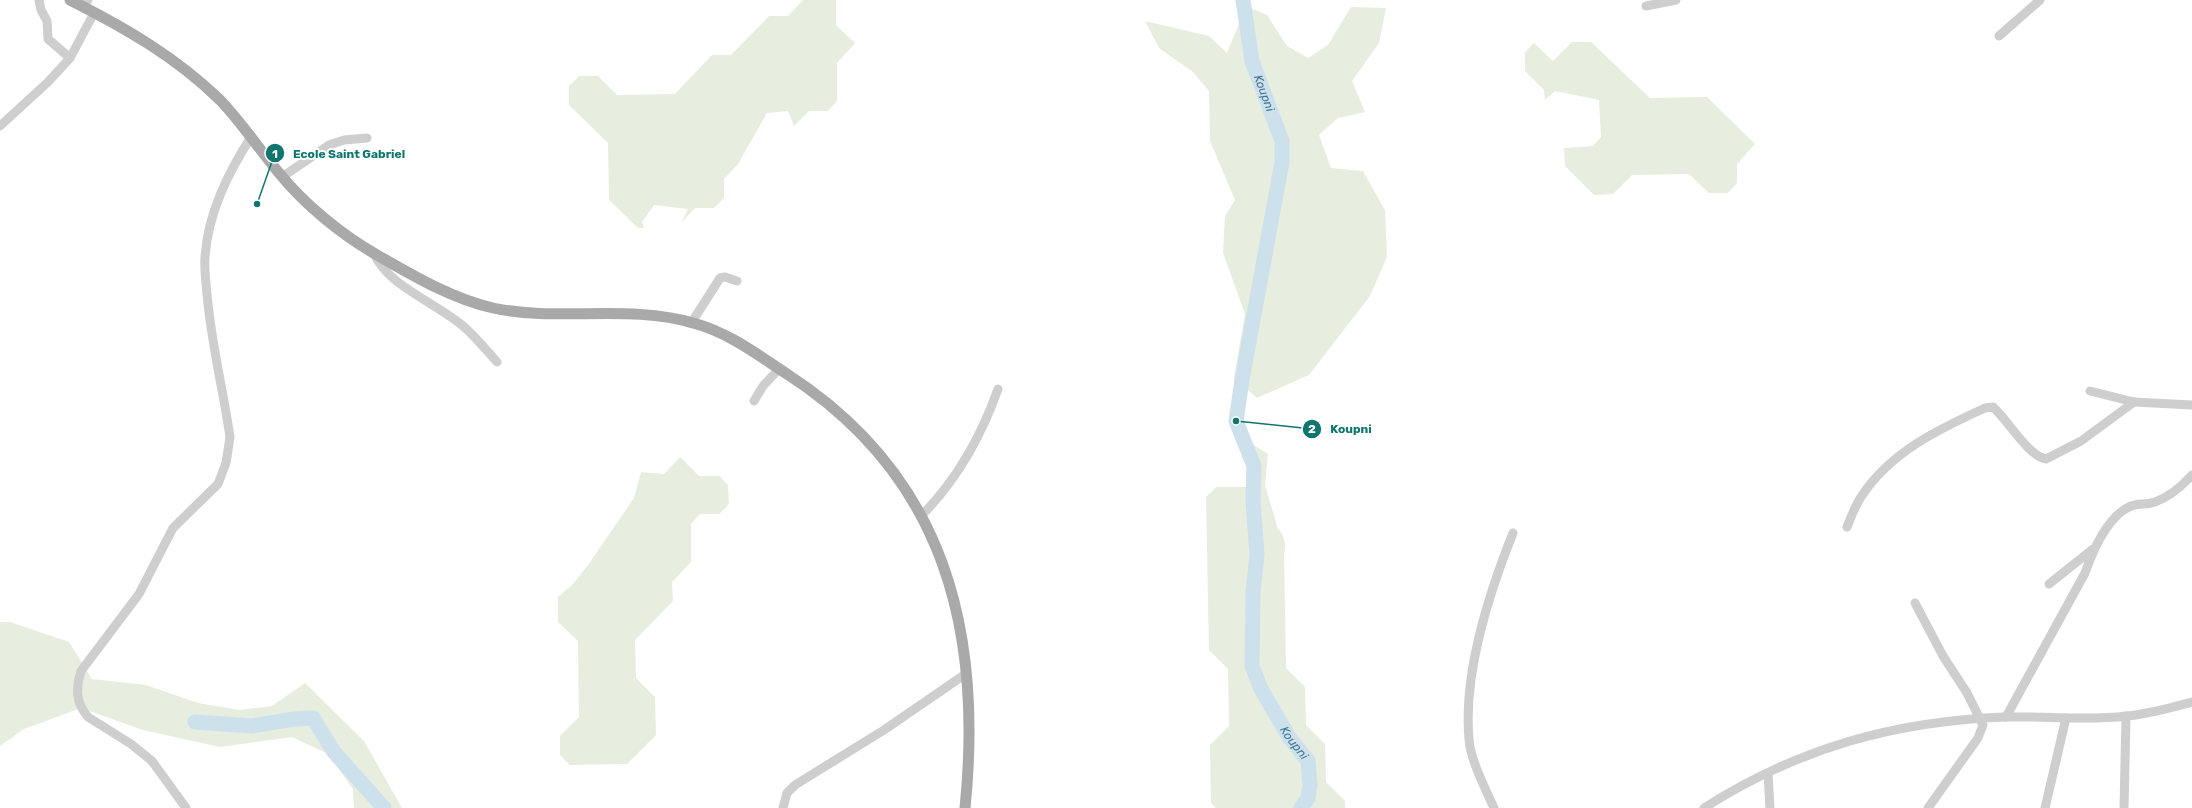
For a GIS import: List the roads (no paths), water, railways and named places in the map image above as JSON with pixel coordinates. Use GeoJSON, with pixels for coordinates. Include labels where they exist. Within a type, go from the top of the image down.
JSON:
{"type":"FeatureCollection","features":[{"type":"Feature","properties":{"kind":"main road"},"geometry":{"type":"LineString","coordinates":[[70,0],[86,3],[94,13],[142,38],[202,83],[236,117],[282,177],[334,225],[374,253],[421,279],[467,300],[492,308],[523,312],[651,316],[692,322],[734,341],[806,387],[830,406],[873,446],[893,470],[921,516],[940,558],[951,588],[959,620],[967,673],[970,713],[964,808]]}},
{"type":"Feature","properties":{"kind":"street"},"geometry":{"type":"LineString","coordinates":[[39,0],[41,10],[47,20],[48,39],[70,58]]}},
{"type":"Feature","properties":{"kind":"street"},"geometry":{"type":"LineString","coordinates":[[1646,6],[1676,0]]}},
{"type":"Feature","properties":{"kind":"street"},"geometry":{"type":"LineString","coordinates":[[1999,36],[2040,0]]}},
{"type":"Feature","properties":{"kind":"street"},"geometry":{"type":"LineString","coordinates":[[0,126],[48,82],[70,58],[94,13]]}},
{"type":"Feature","properties":{"kind":"street"},"geometry":{"type":"LineString","coordinates":[[186,808],[152,761],[131,744],[88,717],[78,703],[78,682],[81,671],[139,594],[173,528],[218,484],[225,468],[230,437],[212,342],[204,258],[207,240],[218,201],[238,158],[251,137]]}},
{"type":"Feature","properties":{"kind":"street"},"geometry":{"type":"LineString","coordinates":[[282,177],[329,145],[344,140],[366,138]]}},
{"type":"Feature","properties":{"kind":"street"},"geometry":{"type":"LineString","coordinates":[[374,253],[377,263],[389,276],[463,325],[497,362]]}},
{"type":"Feature","properties":{"kind":"street"},"geometry":{"type":"LineString","coordinates":[[692,322],[720,278],[725,277],[737,281]]}},
{"type":"Feature","properties":{"kind":"street"},"geometry":{"type":"LineString","coordinates":[[754,401],[763,386],[779,369]]}},
{"type":"Feature","properties":{"kind":"street"},"geometry":{"type":"LineString","coordinates":[[921,516],[936,501],[978,439],[998,389]]}},
{"type":"Feature","properties":{"kind":"street"},"geometry":{"type":"LineString","coordinates":[[2090,391],[2134,402],[2192,405]]}},
{"type":"Feature","properties":{"kind":"street"},"geometry":{"type":"LineString","coordinates":[[1847,527],[1861,497],[1875,478],[1910,447],[1985,408],[1993,407],[2024,443],[2040,457],[2046,459],[2081,441],[2134,402]]}},
{"type":"Feature","properties":{"kind":"street"},"geometry":{"type":"LineString","coordinates":[[2006,717],[2085,573],[2094,548],[2106,529],[2129,507],[2155,502],[2163,498],[2184,483],[2192,475]]}},
{"type":"Feature","properties":{"kind":"street"},"geometry":{"type":"LineString","coordinates":[[1494,808],[1481,780],[1469,740],[1469,705],[1474,662],[1484,620],[1498,569],[1513,532]]}},
{"type":"Feature","properties":{"kind":"street"},"geometry":{"type":"LineString","coordinates":[[2049,584],[2094,548]]}},
{"type":"Feature","properties":{"kind":"street"},"geometry":{"type":"LineString","coordinates":[[1915,603],[1943,656],[1981,719],[1982,731],[1928,808]]}},
{"type":"Feature","properties":{"kind":"street"},"geometry":{"type":"LineString","coordinates":[[783,808],[787,793],[795,785],[884,730],[967,673]]}},
{"type":"Feature","properties":{"kind":"street"},"geometry":{"type":"LineString","coordinates":[[1704,808],[1768,773],[1823,749],[1861,737],[1899,728],[2006,717],[2066,718],[2126,716],[2153,712],[2192,702]]}},
{"type":"Feature","properties":{"kind":"street"},"geometry":{"type":"LineString","coordinates":[[2124,808],[2126,716]]}},
{"type":"Feature","properties":{"kind":"street"},"geometry":{"type":"LineString","coordinates":[[2045,808],[2066,718]]}},
{"type":"Feature","properties":{"kind":"street"},"geometry":{"type":"LineString","coordinates":[[1768,773],[1770,808]]}},
{"type":"Feature","properties":{"kind":"waterway","name":"Koupni"},"geometry":{"type":"LineString","coordinates":[[1243,0],[1252,61],[1282,141],[1282,162],[1242,380],[1236,421],[1254,466],[1253,501],[1257,555],[1253,592],[1252,666],[1261,689],[1289,737],[1308,761],[1310,786],[1308,798],[1301,808]]}},
{"type":"Feature","properties":{"kind":"waterway"},"geometry":{"type":"LineString","coordinates":[[195,722],[252,726],[294,719],[313,718],[334,752],[384,808]]}},
{"type":"Feature","properties":{"kind":"place","name":"Ecole Saint Gabriel"},"geometry":{"type":"Point","coordinates":[257,204]}},
{"type":"Feature","properties":{"kind":"place","name":"Koupni"},"geometry":{"type":"Point","coordinates":[1236,421]}}]}
